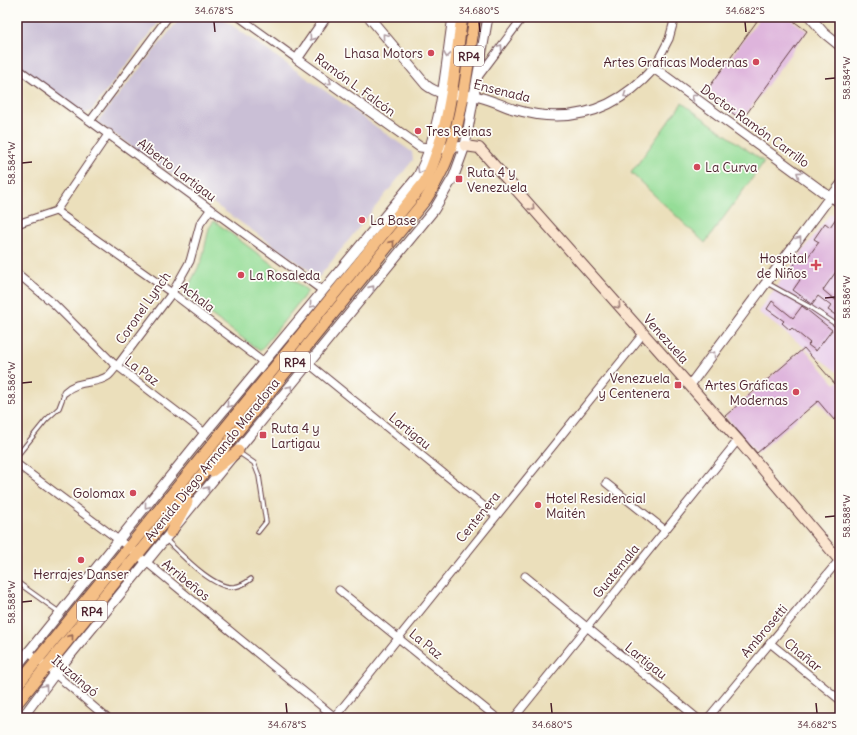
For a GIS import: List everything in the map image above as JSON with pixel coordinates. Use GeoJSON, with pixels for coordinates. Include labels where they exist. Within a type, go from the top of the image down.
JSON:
{"type":"FeatureCollection","features":[{"type":"Feature","properties":{"kind":"main road","name":"Avenida Diego Armando Maradona"},"geometry":{"type":"LineString","coordinates":[[17,685],[46,667],[128,547],[410,203],[425,182],[435,148],[462,17]]}},
{"type":"Feature","properties":{"kind":"main road","name":"Avenida Diego Armando Maradona"},"geometry":{"type":"LineString","coordinates":[[17,703],[426,199],[435,184],[451,147],[462,95],[475,17]]}},
{"type":"Feature","properties":{"kind":"main road","name":"Venezuela"},"geometry":{"type":"LineString","coordinates":[[465,146],[479,148],[738,440],[839,561]]}},
{"type":"Feature","properties":{"kind":"main road"},"geometry":{"type":"LineString","coordinates":[[168,536],[197,482],[238,451]]}},
{"type":"Feature","properties":{"kind":"street"},"geometry":{"type":"LineString","coordinates":[[91,120],[168,17]]}},
{"type":"Feature","properties":{"kind":"street","name":"Ramón L. Falcón"},"geometry":{"type":"LineString","coordinates":[[239,17],[411,142],[420,147],[435,148],[465,146]]}},
{"type":"Feature","properties":{"kind":"street"},"geometry":{"type":"LineString","coordinates":[[297,59],[326,17]]}},
{"type":"Feature","properties":{"kind":"street"},"geometry":{"type":"LineString","coordinates":[[369,17],[426,85],[434,91],[446,94]]}},
{"type":"Feature","properties":{"kind":"street","name":"Avenida Diego Armando Maradona"},"geometry":{"type":"LineString","coordinates":[[446,94],[453,17]]}},
{"type":"Feature","properties":{"kind":"street","name":"Avenida Diego Armando Maradona"},"geometry":{"type":"LineString","coordinates":[[22,718],[46,667],[147,563],[428,218],[454,176],[465,146],[488,17]]}},
{"type":"Feature","properties":{"kind":"street"},"geometry":{"type":"LineString","coordinates":[[478,78],[523,17]]}},
{"type":"Feature","properties":{"kind":"street","name":"Ensenada"},"geometry":{"type":"LineString","coordinates":[[446,94],[474,96],[525,112],[564,115],[582,113],[603,107],[636,88],[654,68],[669,39],[675,17]]}},
{"type":"Feature","properties":{"kind":"street"},"geometry":{"type":"LineString","coordinates":[[810,17],[824,33],[840,46]]}},
{"type":"Feature","properties":{"kind":"street","name":"Alberto Lartigau"},"geometry":{"type":"LineString","coordinates":[[17,68],[109,133],[210,210],[323,291]]}},
{"type":"Feature","properties":{"kind":"street","name":"Doctor Ramón Carrillo"},"geometry":{"type":"LineString","coordinates":[[654,68],[840,204]]}},
{"type":"Feature","properties":{"kind":"street"},"geometry":{"type":"LineString","coordinates":[[17,224],[56,211],[109,133]]}},
{"type":"Feature","properties":{"kind":"street","name":"Avenida Diego Armando Maradona"},"geometry":{"type":"LineString","coordinates":[[17,666],[263,362],[418,176],[435,148]]}},
{"type":"Feature","properties":{"kind":"street"},"geometry":{"type":"LineString","coordinates":[[690,385],[840,184]]}},
{"type":"Feature","properties":{"kind":"street","name":"Coronel Lynch"},"geometry":{"type":"LineString","coordinates":[[65,392],[75,384],[108,376],[117,366],[172,293],[190,261],[197,231],[210,210]]}},
{"type":"Feature","properties":{"kind":"street","name":"Achala"},"geometry":{"type":"LineString","coordinates":[[56,211],[172,293],[263,362]]}},
{"type":"Feature","properties":{"kind":"street","name":"La Paz"},"geometry":{"type":"LineString","coordinates":[[17,273],[54,304],[117,366],[205,433]]}},
{"type":"Feature","properties":{"kind":"street","name":"Centenera"},"geometry":{"type":"LineString","coordinates":[[335,718],[643,334]]}},
{"type":"Feature","properties":{"kind":"street","name":"Lartigau"},"geometry":{"type":"LineString","coordinates":[[309,364],[496,516]]}},
{"type":"Feature","properties":{"kind":"street","name":"Guatemala"},"geometry":{"type":"LineString","coordinates":[[514,718],[738,440]]}},
{"type":"Feature","properties":{"kind":"street","name":"Arribeños"},"geometry":{"type":"LineString","coordinates":[[17,464],[128,547],[335,718]]}},
{"type":"Feature","properties":{"kind":"street"},"geometry":{"type":"LineString","coordinates":[[606,483],[665,530]]}},
{"type":"Feature","properties":{"kind":"street","name":"Ambrosetti"},"geometry":{"type":"LineString","coordinates":[[708,718],[839,561]]}},
{"type":"Feature","properties":{"kind":"street","name":"Lartigau"},"geometry":{"type":"LineString","coordinates":[[525,576],[586,628],[697,718]]}},
{"type":"Feature","properties":{"kind":"street","name":"La Paz"},"geometry":{"type":"LineString","coordinates":[[340,590],[497,718]]}},
{"type":"Feature","properties":{"kind":"street","name":"Chañar"},"geometry":{"type":"LineString","coordinates":[[770,643],[840,700]]}},
{"type":"Feature","properties":{"kind":"street","name":"Ituzaingó"},"geometry":{"type":"LineString","coordinates":[[28,651],[107,718]]}},
{"type":"Feature","properties":{"kind":"lane"},"geometry":{"type":"LineString","coordinates":[[766,283],[810,307],[840,327]]}},
{"type":"Feature","properties":{"kind":"lane"},"geometry":{"type":"LineString","coordinates":[[17,456],[46,420],[59,408],[65,392]]}},
{"type":"Feature","properties":{"kind":"lane"},"geometry":{"type":"LineString","coordinates":[[238,451],[254,463],[259,476],[266,522],[258,532]]}},
{"type":"Feature","properties":{"kind":"lane"},"geometry":{"type":"LineString","coordinates":[[168,536],[200,570],[221,585],[233,587],[244,585],[251,579]]}},
{"type":"Feature","properties":{"kind":"lane"},"geometry":{"type":"LineString","coordinates":[[17,582],[60,612]]}},
{"type":"Feature","properties":{"kind":"shaded area"},"geometry":{"type":"Polygon","coordinates":[[[17,17],[163,17],[91,111],[84,114],[17,66],[17,17]]]}},
{"type":"Feature","properties":{"kind":"shaded area"},"geometry":{"type":"Polygon","coordinates":[[[181,17],[220,17],[412,152],[413,160],[319,277],[97,122],[181,17]]]}},
{"type":"Feature","properties":{"kind":"shaded area","name":"Hospital de Niños"},"geometry":{"type":"Polygon","coordinates":[[[835,214],[840,218],[840,374],[758,312],[829,215],[835,214]]]}},
{"type":"Feature","properties":{"kind":"green space","name":"La Curva"},"geometry":{"type":"Polygon","coordinates":[[[682,103],[764,162],[705,243],[631,173],[682,103]]]}},
{"type":"Feature","properties":{"kind":"green space","name":"La Rosaleda"},"geometry":{"type":"Polygon","coordinates":[[[214,221],[308,291],[260,351],[184,295],[202,260],[209,228],[214,221]]]}},
{"type":"Feature","properties":{"kind":"building","name":"Artes Graficas Modernas"},"geometry":{"type":"Polygon","coordinates":[[[760,17],[788,17],[807,31],[742,120],[705,93],[760,17]]]}},
{"type":"Feature","properties":{"kind":"building"},"geometry":{"type":"Polygon","coordinates":[[[836,218],[840,221],[840,266],[823,290],[835,300],[840,293],[840,318],[828,310],[831,306],[818,296],[812,304],[793,290],[800,280],[789,272],[803,253],[808,257],[819,242],[814,239],[825,223],[830,227],[836,218]]]}},
{"type":"Feature","properties":{"kind":"building"},"geometry":{"type":"Polygon","coordinates":[[[772,301],[793,318],[802,306],[832,330],[816,351],[808,345],[810,343],[792,328],[790,330],[782,323],[784,321],[767,309],[772,301]]]}},
{"type":"Feature","properties":{"kind":"building","name":"Artes Gráficas Modernas"},"geometry":{"type":"Polygon","coordinates":[[[804,348],[835,384],[840,380],[840,415],[834,420],[818,401],[757,453],[725,416],[804,348]]]}},
{"type":"Feature","properties":{"kind":"place","name":"Lhasa Motors"},"geometry":{"type":"Point","coordinates":[431,53]}},
{"type":"Feature","properties":{"kind":"place","name":"Artes Graficas Modernas"},"geometry":{"type":"Point","coordinates":[756,62]}},
{"type":"Feature","properties":{"kind":"place","name":"Tres Reinas"},"geometry":{"type":"Point","coordinates":[418,131]}},
{"type":"Feature","properties":{"kind":"place","name":"La Curva"},"geometry":{"type":"Point","coordinates":[697,167]}},
{"type":"Feature","properties":{"kind":"place","name":"Ruta 4 y Venezuela"},"geometry":{"type":"Point","coordinates":[459,179]}},
{"type":"Feature","properties":{"kind":"place","name":"La Base"},"geometry":{"type":"Point","coordinates":[362,220]}},
{"type":"Feature","properties":{"kind":"place","name":"Hospital de Niños"},"geometry":{"type":"Point","coordinates":[816,265]}},
{"type":"Feature","properties":{"kind":"place","name":"La Rosaleda"},"geometry":{"type":"Point","coordinates":[241,275]}},
{"type":"Feature","properties":{"kind":"place","name":"Venezuela y Centenera"},"geometry":{"type":"Point","coordinates":[678,385]}},
{"type":"Feature","properties":{"kind":"place","name":"Artes Gráficas Modernas"},"geometry":{"type":"Point","coordinates":[796,392]}},
{"type":"Feature","properties":{"kind":"place","name":"Ruta 4 y Lartigau"},"geometry":{"type":"Point","coordinates":[263,435]}},
{"type":"Feature","properties":{"kind":"place","name":"Golomax"},"geometry":{"type":"Point","coordinates":[133,493]}},
{"type":"Feature","properties":{"kind":"place","name":"Hotel Residencial Maitén"},"geometry":{"type":"Point","coordinates":[538,505]}},
{"type":"Feature","properties":{"kind":"place","name":"Herrajes Danser"},"geometry":{"type":"Point","coordinates":[81,560]}}]}
